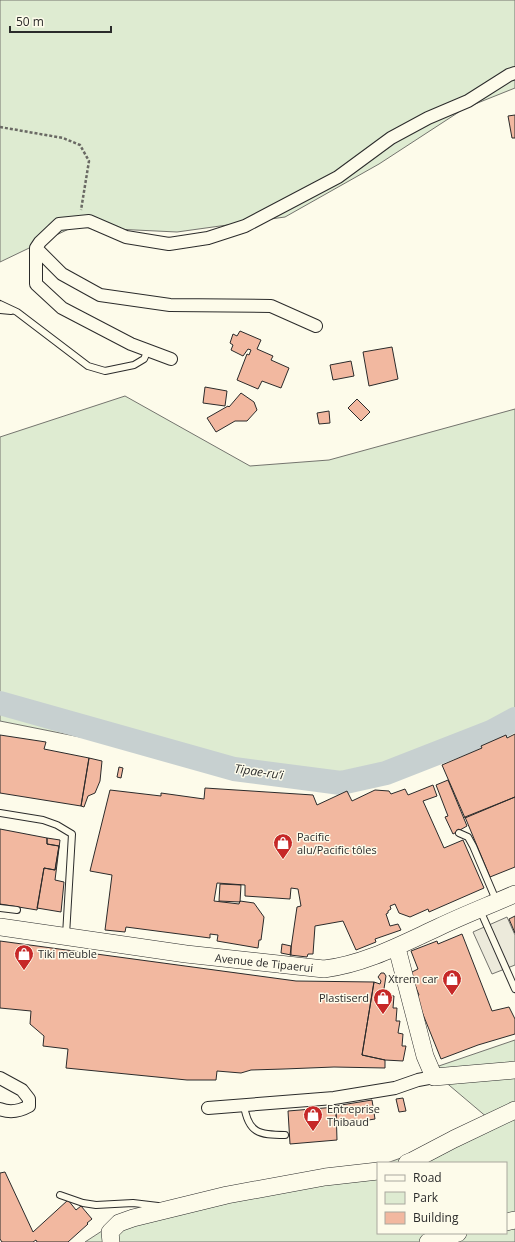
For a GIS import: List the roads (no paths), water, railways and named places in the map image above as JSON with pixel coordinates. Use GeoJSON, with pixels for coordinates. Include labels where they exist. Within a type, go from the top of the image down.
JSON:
{"type":"FeatureCollection","features":[{"type":"Feature","properties":{"kind":"street"},"geometry":{"type":"LineString","coordinates":[[172,359],[131,344],[62,308],[36,284],[36,248],[40,242],[59,224],[89,221],[126,237],[169,244],[208,238],[245,226],[338,177],[391,138],[428,118],[468,101],[508,75],[515,73]]}},
{"type":"Feature","properties":{"kind":"street"},"geometry":{"type":"LineString","coordinates":[[36,248],[62,274],[100,295],[170,306],[271,306],[316,326]]}},
{"type":"Feature","properties":{"kind":"street","name":"Avenue de Tipaerui"},"geometry":{"type":"LineString","coordinates":[[0,927],[223,958],[324,970],[338,968],[397,948],[440,927],[515,894]]}},
{"type":"Feature","properties":{"kind":"street"},"geometry":{"type":"LineString","coordinates":[[397,948],[425,1056],[434,1077]]}},
{"type":"Feature","properties":{"kind":"street"},"geometry":{"type":"LineString","coordinates":[[208,1108],[334,1098],[395,1088],[418,1080],[434,1077],[515,1070]]}},
{"type":"Feature","properties":{"kind":"street"},"geometry":{"type":"LineString","coordinates":[[0,1078],[22,1090],[29,1099],[29,1106],[18,1111],[4,1111],[0,1109]]}},
{"type":"Feature","properties":{"kind":"street"},"geometry":{"type":"LineString","coordinates":[[412,1162],[454,1139],[515,1110]]}},
{"type":"Feature","properties":{"kind":"street"},"geometry":{"type":"LineString","coordinates":[[109,1241],[110,1232],[119,1223],[171,1208],[283,1184],[325,1177],[377,1171]]}},
{"type":"Feature","properties":{"kind":"street"},"geometry":{"type":"LineString","coordinates":[[428,1242],[455,1234]]}},
{"type":"Feature","properties":{"kind":"lane"},"geometry":{"type":"LineString","coordinates":[[0,304],[17,312],[88,366],[105,371],[134,365],[144,359],[148,350]]}},
{"type":"Feature","properties":{"kind":"lane"},"geometry":{"type":"LineString","coordinates":[[0,310],[17,312]]}},
{"type":"Feature","properties":{"kind":"lane"},"geometry":{"type":"LineString","coordinates":[[0,813],[43,820],[57,825],[72,834],[66,936]]}},
{"type":"Feature","properties":{"kind":"lane"},"geometry":{"type":"LineString","coordinates":[[459,834],[468,837],[497,902]]}},
{"type":"Feature","properties":{"kind":"lane"},"geometry":{"type":"LineString","coordinates":[[0,908],[17,910]]}},
{"type":"Feature","properties":{"kind":"lane"},"geometry":{"type":"LineString","coordinates":[[480,910],[515,989]]}},
{"type":"Feature","properties":{"kind":"lane"},"geometry":{"type":"LineString","coordinates":[[244,1105],[247,1122],[253,1128],[262,1134],[285,1135]]}},
{"type":"Feature","properties":{"kind":"lane"},"geometry":{"type":"LineString","coordinates":[[60,1195],[83,1203],[96,1205],[133,1203],[171,1208]]}},
{"type":"Feature","properties":{"kind":"waterway","name":"Tipae-ru’i"},"geometry":{"type":"LineString","coordinates":[[0,703],[234,769],[341,783],[386,773],[491,732],[515,719]]}},
{"type":"Feature","properties":{"kind":"place","name":"Pacific alu/Pacific tôles"},"geometry":{"type":"Point","coordinates":[283,860]}},
{"type":"Feature","properties":{"kind":"place","name":"Tiki meuble"},"geometry":{"type":"Point","coordinates":[24,971]}},
{"type":"Feature","properties":{"kind":"place","name":"Xtrem car"},"geometry":{"type":"Point","coordinates":[452,996]}},
{"type":"Feature","properties":{"kind":"place","name":"Plastiserd"},"geometry":{"type":"Point","coordinates":[383,1015]}},
{"type":"Feature","properties":{"kind":"place","name":"Entreprise Thibaud"},"geometry":{"type":"Point","coordinates":[313,1132]}}]}
